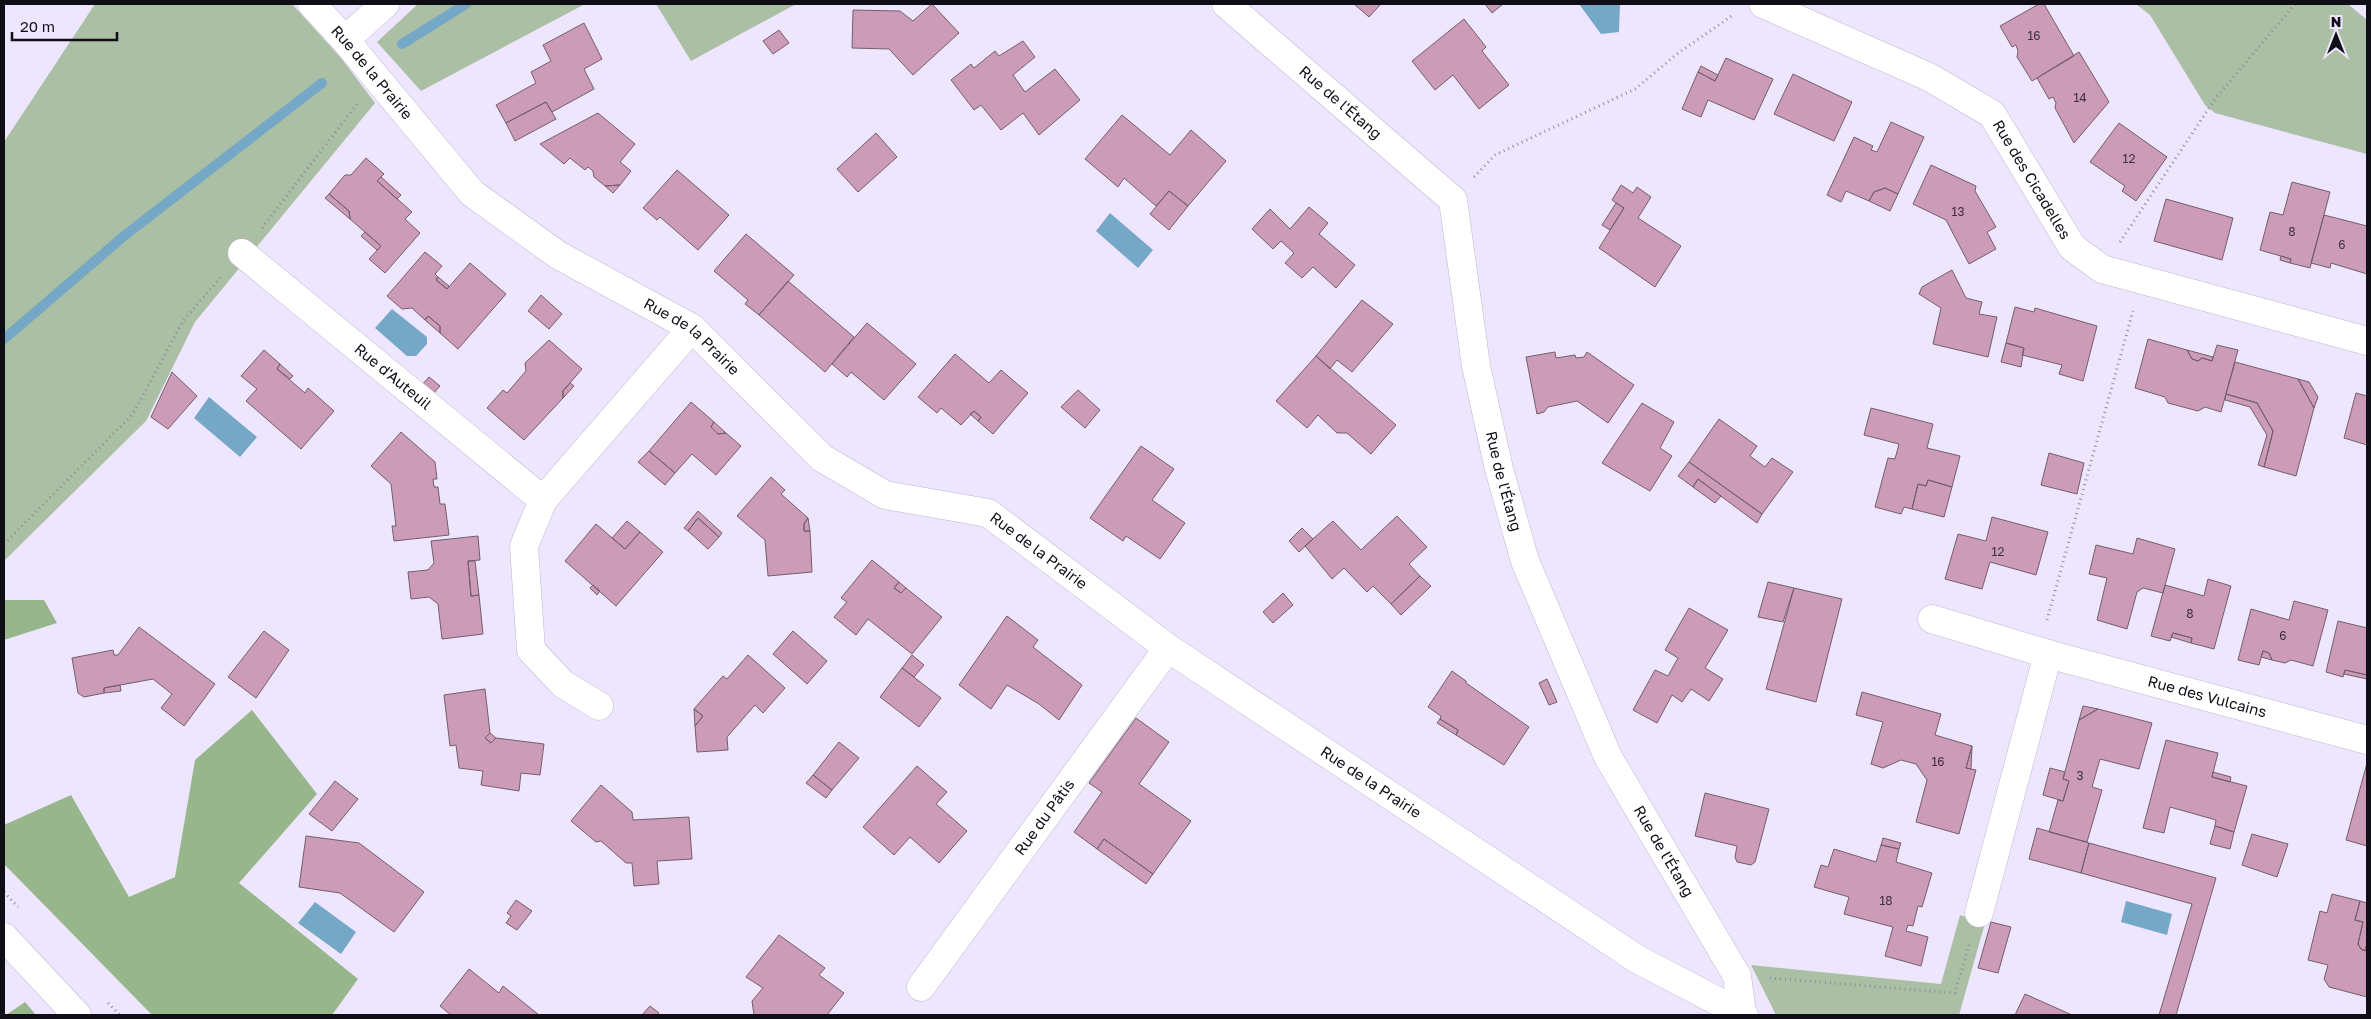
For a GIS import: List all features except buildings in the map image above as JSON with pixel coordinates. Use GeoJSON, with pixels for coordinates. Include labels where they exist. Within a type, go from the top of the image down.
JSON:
{"type":"FeatureCollection","features":[{"type":"Feature","properties":{"kind":"street","name":"Rue de la Prairie"},"geometry":{"type":"LineString","coordinates":[[312,4],[345,40],[472,193],[558,255],[692,328],[822,458],[886,495],[988,513],[1168,648],[1637,959],[1743,1014]]}},
{"type":"Feature","properties":{"kind":"street"},"geometry":{"type":"LineString","coordinates":[[345,40],[384,4]]}},
{"type":"Feature","properties":{"kind":"street","name":"Rue de l'Étang"},"geometry":{"type":"LineString","coordinates":[[1226,4],[1453,200],[1476,366],[1499,469],[1525,561],[1608,757],[1737,976],[1743,1014]]}},
{"type":"Feature","properties":{"kind":"street","name":"Rue des Cicadelles"},"geometry":{"type":"LineString","coordinates":[[1763,4],[1929,77],[1992,114],[2072,247],[2102,269],[2367,341]]}},
{"type":"Feature","properties":{"kind":"street","name":"Rue d'Auteuil"},"geometry":{"type":"LineString","coordinates":[[242,253],[543,500]]}},
{"type":"Feature","properties":{"kind":"street"},"geometry":{"type":"LineString","coordinates":[[599,706],[563,684],[532,650],[524,546],[543,500],[692,328]]}},
{"type":"Feature","properties":{"kind":"street","name":"Rue des Vulcains"},"geometry":{"type":"LineString","coordinates":[[1932,619],[2043,652],[2367,740]]}},
{"type":"Feature","properties":{"kind":"street","name":"Rue du Pâtis"},"geometry":{"type":"LineString","coordinates":[[921,988],[1168,648]]}},
{"type":"Feature","properties":{"kind":"street"},"geometry":{"type":"LineString","coordinates":[[1979,913],[2043,652]]}},
{"type":"Feature","properties":{"kind":"street"},"geometry":{"type":"LineString","coordinates":[[4,937],[77,1015]]}},
{"type":"Feature","properties":{"kind":"path"},"geometry":{"type":"LineString","coordinates":[[2102,269],[2215,99],[2295,4]]}},
{"type":"Feature","properties":{"kind":"path"},"geometry":{"type":"LineString","coordinates":[[1453,200],[1495,155],[1635,89],[1677,54],[1734,14]]}},
{"type":"Feature","properties":{"kind":"path"},"geometry":{"type":"LineString","coordinates":[[4,544],[132,414],[183,321],[242,253],[377,78]]}},
{"type":"Feature","properties":{"kind":"path"},"geometry":{"type":"LineString","coordinates":[[2043,652],[2142,281]]}},
{"type":"Feature","properties":{"kind":"path"},"geometry":{"type":"LineString","coordinates":[[1737,976],[1955,993],[1979,913]]}},
{"type":"Feature","properties":{"kind":"green space"},"geometry":{"type":"Polygon","coordinates":[[[95,4],[292,4],[341,58],[375,103],[195,322],[146,421],[4,561],[4,142],[95,4]]]}},
{"type":"Feature","properties":{"kind":"green space"},"geometry":{"type":"Polygon","coordinates":[[[418,4],[585,4],[421,91],[377,42],[418,4]]]}},
{"type":"Feature","properties":{"kind":"green space"},"geometry":{"type":"Polygon","coordinates":[[[656,4],[796,4],[691,61],[656,4]]]}},
{"type":"Feature","properties":{"kind":"green space"},"geometry":{"type":"Polygon","coordinates":[[[2136,4],[2348,4],[2367,20],[2367,154],[2215,113],[2205,105],[2150,15],[2136,4]]]}},
{"type":"Feature","properties":{"kind":"green space"},"geometry":{"type":"Polygon","coordinates":[[[4,600],[44,600],[57,623],[4,640],[4,600]]]}},
{"type":"Feature","properties":{"kind":"green space"},"geometry":{"type":"Polygon","coordinates":[[[252,710],[317,794],[239,883],[358,979],[332,1015],[152,1015],[4,864],[4,825],[71,795],[129,897],[175,877],[195,760],[252,710]]]}},
{"type":"Feature","properties":{"kind":"green space"},"geometry":{"type":"Polygon","coordinates":[[[1960,915],[1985,923],[1959,1015],[1776,1015],[1751,965],[1941,984],[1960,915]]]}},
{"type":"Feature","properties":{"kind":"green space"},"geometry":{"type":"Polygon","coordinates":[[[25,1002],[36,1015],[6,1015],[25,1002]]]}},
{"type":"Feature","properties":{"kind":"water"},"geometry":{"type":"Polygon","coordinates":[[[1579,4],[1620,4],[1619,32],[1601,34],[1579,4]]]}},
{"type":"Feature","properties":{"kind":"water"},"geometry":{"type":"Polygon","coordinates":[[[1110,213],[1153,250],[1138,268],[1096,231],[1110,213]]]}},
{"type":"Feature","properties":{"kind":"water"},"geometry":{"type":"Polygon","coordinates":[[[392,309],[427,337],[427,344],[416,356],[407,356],[375,328],[392,309]]]}},
{"type":"Feature","properties":{"kind":"water"},"geometry":{"type":"Polygon","coordinates":[[[209,397],[257,437],[240,457],[194,418],[209,397]]]}},
{"type":"Feature","properties":{"kind":"water"},"geometry":{"type":"Polygon","coordinates":[[[2126,901],[2172,914],[2167,935],[2121,922],[2126,901]]]}},
{"type":"Feature","properties":{"kind":"water"},"geometry":{"type":"Polygon","coordinates":[[[315,902],[356,932],[341,954],[298,923],[315,902]]]}},
{"type":"Feature","properties":{"kind":"waterway"},"geometry":{"type":"LineString","coordinates":[[402,44],[466,4]]}},
{"type":"Feature","properties":{"kind":"waterway"},"geometry":{"type":"LineString","coordinates":[[4,339],[124,236],[322,83]]}}]}
